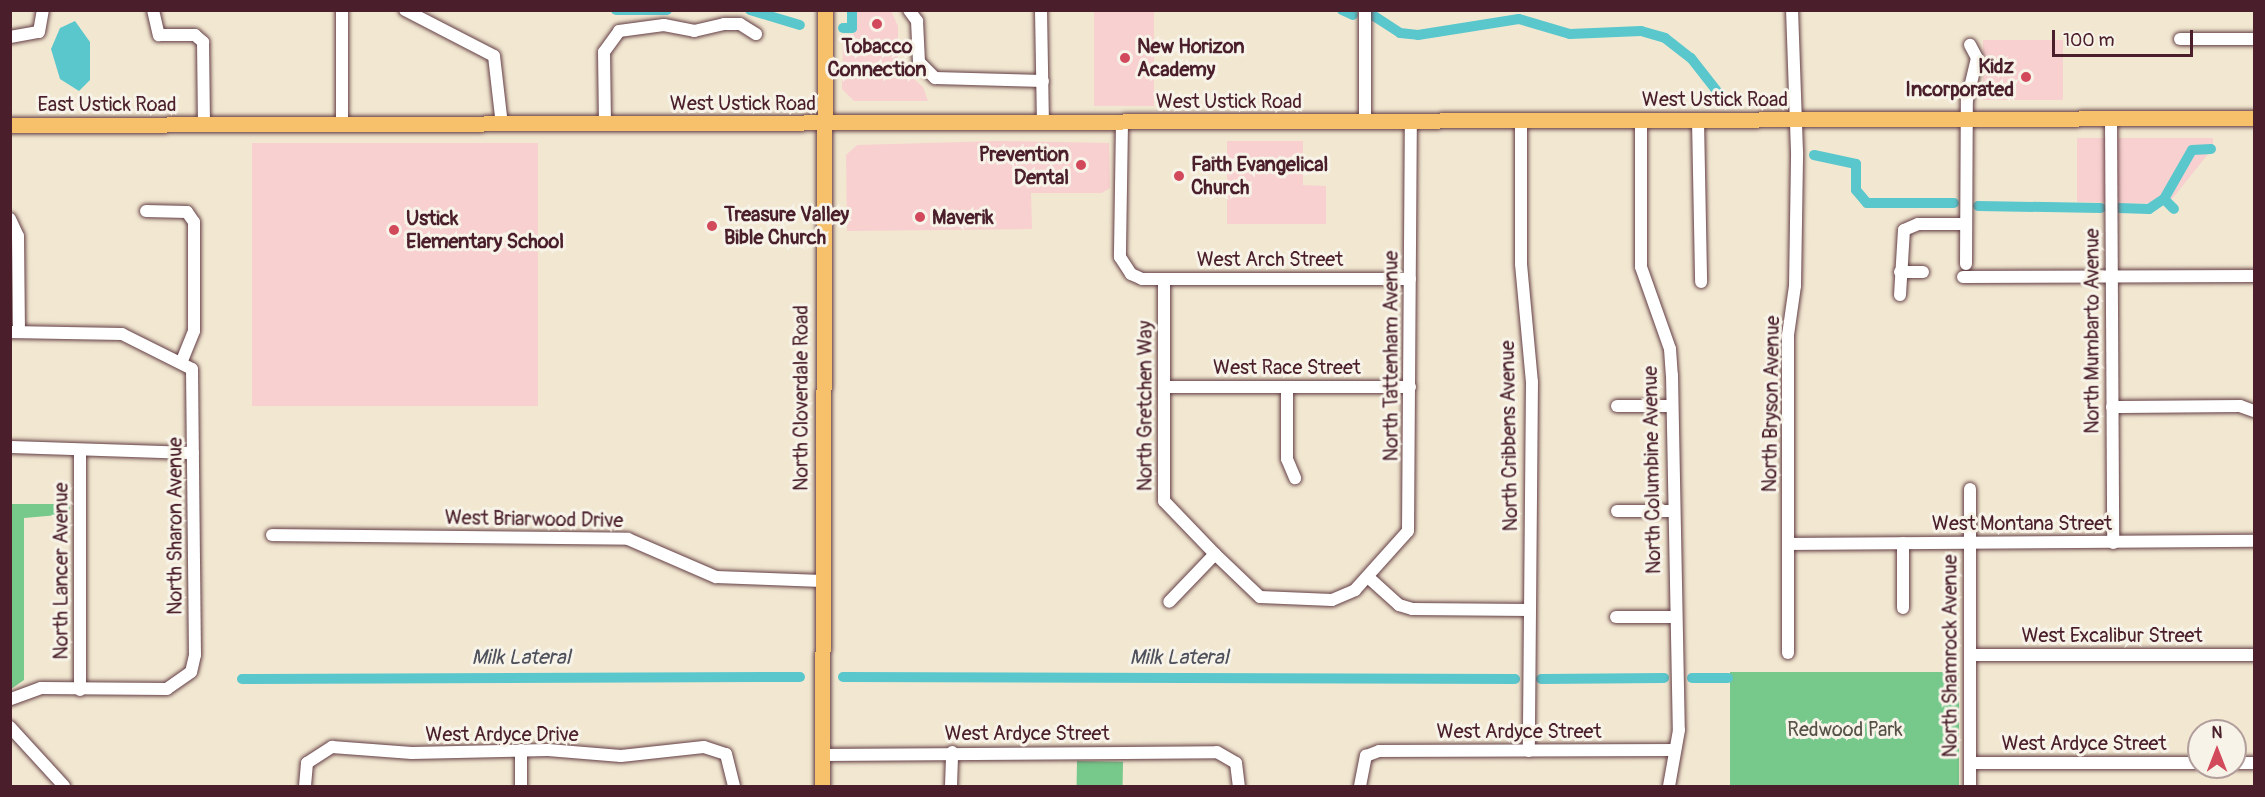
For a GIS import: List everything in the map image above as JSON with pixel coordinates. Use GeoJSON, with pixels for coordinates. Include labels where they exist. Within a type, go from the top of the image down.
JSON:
{"type":"FeatureCollection","features":[{"type":"Feature","properties":{"kind":"main road","name":"North Cloverdale Road"},"geometry":{"type":"LineString","coordinates":[[822,786],[825,10]]}},
{"type":"Feature","properties":{"kind":"main road","name":"West Ustick Road"},"geometry":{"type":"LineString","coordinates":[[204,125],[2254,118]]}},
{"type":"Feature","properties":{"kind":"main road","name":"East Ustick Road"},"geometry":{"type":"LineString","coordinates":[[10,125],[204,125]]}},
{"type":"Feature","properties":{"kind":"street"},"geometry":{"type":"LineString","coordinates":[[10,37],[39,32],[43,10]]}},
{"type":"Feature","properties":{"kind":"street"},"geometry":{"type":"LineString","coordinates":[[153,10],[159,35],[195,35],[204,42],[204,125]]}},
{"type":"Feature","properties":{"kind":"street"},"geometry":{"type":"LineString","coordinates":[[342,10],[342,125]]}},
{"type":"Feature","properties":{"kind":"street"},"geometry":{"type":"LineString","coordinates":[[405,10],[494,56],[502,125]]}},
{"type":"Feature","properties":{"kind":"street"},"geometry":{"type":"LineString","coordinates":[[909,10],[917,21],[919,62],[935,78],[1043,81]]}},
{"type":"Feature","properties":{"kind":"street"},"geometry":{"type":"LineString","coordinates":[[1041,10],[1043,123]]}},
{"type":"Feature","properties":{"kind":"street"},"geometry":{"type":"LineString","coordinates":[[1365,10],[1365,121]]}},
{"type":"Feature","properties":{"kind":"street","name":"North Bryson Avenue"},"geometry":{"type":"LineString","coordinates":[[1788,653],[1794,120],[1792,10]]}},
{"type":"Feature","properties":{"kind":"street"},"geometry":{"type":"LineString","coordinates":[[605,124],[604,52],[619,31],[664,26],[694,31],[724,24],[740,24],[756,34]]}},
{"type":"Feature","properties":{"kind":"street"},"geometry":{"type":"LineString","coordinates":[[2180,39],[2254,39]]}},
{"type":"Feature","properties":{"kind":"street"},"geometry":{"type":"LineString","coordinates":[[1966,264],[1966,119],[1977,69],[1970,45]]}},
{"type":"Feature","properties":{"kind":"street","name":"North Mumbarto Avenue"},"geometry":{"type":"LineString","coordinates":[[2111,119],[2113,543]]}},
{"type":"Feature","properties":{"kind":"street"},"geometry":{"type":"LineString","coordinates":[[1698,120],[1701,282]]}},
{"type":"Feature","properties":{"kind":"street","name":"North Cribbens Avenue"},"geometry":{"type":"LineString","coordinates":[[1521,121],[1521,264],[1532,382],[1529,751]]}},
{"type":"Feature","properties":{"kind":"street","name":"North Columbine Avenue"},"geometry":{"type":"LineString","coordinates":[[1641,121],[1641,267],[1670,349],[1679,730],[1673,750],[1669,786]]}},
{"type":"Feature","properties":{"kind":"street","name":"North Tattenham Avenue"},"geometry":{"type":"LineString","coordinates":[[1215,554],[1251,590],[1274,600],[1332,600],[1355,590],[1408,531],[1411,122]]}},
{"type":"Feature","properties":{"kind":"street","name":"West Arch Street"},"geometry":{"type":"LineString","coordinates":[[1122,123],[1120,256],[1131,274],[1164,279],[1410,279]]}},
{"type":"Feature","properties":{"kind":"street"},"geometry":{"type":"LineString","coordinates":[[11,220],[18,236],[15,332],[122,334],[182,360],[194,331],[193,216],[146,211]]}},
{"type":"Feature","properties":{"kind":"street"},"geometry":{"type":"LineString","coordinates":[[1900,295],[1900,239],[1910,226],[1966,224]]}},
{"type":"Feature","properties":{"kind":"street"},"geometry":{"type":"LineString","coordinates":[[1900,272],[1923,272]]}},
{"type":"Feature","properties":{"kind":"street"},"geometry":{"type":"LineString","coordinates":[[1963,278],[2254,276]]}},
{"type":"Feature","properties":{"kind":"street","name":"North Gretchen Way"},"geometry":{"type":"LineString","coordinates":[[1164,279],[1164,501],[1215,554]]}},
{"type":"Feature","properties":{"kind":"street","name":"North Sharon Avenue"},"geometry":{"type":"LineString","coordinates":[[80,690],[167,689],[184,680],[195,655],[192,369],[182,360]]}},
{"type":"Feature","properties":{"kind":"street","name":"West Race Street"},"geometry":{"type":"LineString","coordinates":[[1164,387],[1410,387]]}},
{"type":"Feature","properties":{"kind":"street"},"geometry":{"type":"LineString","coordinates":[[1287,387],[1287,459],[1295,478]]}},
{"type":"Feature","properties":{"kind":"street"},"geometry":{"type":"LineString","coordinates":[[1617,406],[1672,406]]}},
{"type":"Feature","properties":{"kind":"street"},"geometry":{"type":"LineString","coordinates":[[2112,407],[2240,406],[2254,411]]}},
{"type":"Feature","properties":{"kind":"street"},"geometry":{"type":"LineString","coordinates":[[10,447],[80,452],[193,453]]}},
{"type":"Feature","properties":{"kind":"street","name":"North Lancer Avenue"},"geometry":{"type":"LineString","coordinates":[[80,452],[80,690]]}},
{"type":"Feature","properties":{"kind":"street","name":"North Shamrock Avenue"},"geometry":{"type":"LineString","coordinates":[[1970,489],[1970,786]]}},
{"type":"Feature","properties":{"kind":"street"},"geometry":{"type":"LineString","coordinates":[[1617,511],[1673,511]]}},
{"type":"Feature","properties":{"kind":"street","name":"West Briarwood Drive"},"geometry":{"type":"LineString","coordinates":[[272,535],[628,539],[716,577],[822,581]]}},
{"type":"Feature","properties":{"kind":"street","name":"West Montana Street"},"geometry":{"type":"LineString","coordinates":[[1790,544],[2254,542]]}},
{"type":"Feature","properties":{"kind":"street"},"geometry":{"type":"LineString","coordinates":[[1903,543],[1903,608]]}},
{"type":"Feature","properties":{"kind":"street"},"geometry":{"type":"LineString","coordinates":[[1169,602],[1215,554]]}},
{"type":"Feature","properties":{"kind":"street"},"geometry":{"type":"LineString","coordinates":[[1368,576],[1399,605],[1412,609],[1530,610]]}},
{"type":"Feature","properties":{"kind":"street"},"geometry":{"type":"LineString","coordinates":[[1616,617],[1676,617]]}},
{"type":"Feature","properties":{"kind":"street","name":"West Excalibur Street"},"geometry":{"type":"LineString","coordinates":[[1970,655],[2254,655]]}},
{"type":"Feature","properties":{"kind":"street"},"geometry":{"type":"LineString","coordinates":[[10,699],[41,688],[80,690]]}},
{"type":"Feature","properties":{"kind":"street"},"geometry":{"type":"LineString","coordinates":[[10,727],[64,786]]}},
{"type":"Feature","properties":{"kind":"street","name":"West Ardyce Drive"},"geometry":{"type":"LineString","coordinates":[[305,786],[313,755],[332,747],[412,753],[521,750],[637,756],[704,747],[726,754],[734,786]]}},
{"type":"Feature","properties":{"kind":"street"},"geometry":{"type":"LineString","coordinates":[[521,750],[521,786]]}},
{"type":"Feature","properties":{"kind":"street","name":"West Ardyce Street"},"geometry":{"type":"LineString","coordinates":[[1360,786],[1366,756],[1378,751],[1673,750]]}},
{"type":"Feature","properties":{"kind":"street"},"geometry":{"type":"LineString","coordinates":[[951,786],[952,752]]}},
{"type":"Feature","properties":{"kind":"street","name":"West Ardyce Street"},"geometry":{"type":"LineString","coordinates":[[822,755],[952,752],[1217,752],[1231,758],[1239,786]]}},
{"type":"Feature","properties":{"kind":"street","name":"West Ardyce Street"},"geometry":{"type":"LineString","coordinates":[[1970,762],[2187,762]]}},
{"type":"Feature","properties":{"kind":"shaded area"},"geometry":{"type":"Polygon","coordinates":[[[856,11],[891,11],[898,26],[898,65],[923,87],[928,101],[854,101],[842,89],[843,35],[854,34],[856,11]]]}},
{"type":"Feature","properties":{"kind":"shaded area","name":"New Horizon Academy"},"geometry":{"type":"Polygon","coordinates":[[[1094,11],[1154,11],[1154,106],[1094,106],[1094,11]]]}},
{"type":"Feature","properties":{"kind":"shaded area"},"geometry":{"type":"Polygon","coordinates":[[[1983,40],[2063,40],[2063,100],[1983,100],[1983,40]]]}},
{"type":"Feature","properties":{"kind":"shaded area"},"geometry":{"type":"Polygon","coordinates":[[[2077,138],[2213,138],[2213,148],[2168,204],[2077,202],[2077,138]]]}},
{"type":"Feature","properties":{"kind":"shaded area"},"geometry":{"type":"Polygon","coordinates":[[[999,141],[1109,143],[1110,188],[1102,193],[1031,193],[1032,229],[847,231],[846,155],[857,145],[999,141]]]}},
{"type":"Feature","properties":{"kind":"shaded area"},"geometry":{"type":"Polygon","coordinates":[[[1227,141],[1303,141],[1303,185],[1326,186],[1326,224],[1227,224],[1227,141]]]}},
{"type":"Feature","properties":{"kind":"shaded area","name":"Ustick Elementary School"},"geometry":{"type":"Polygon","coordinates":[[[252,143],[538,143],[538,406],[252,406],[252,143]]]}},
{"type":"Feature","properties":{"kind":"green space"},"geometry":{"type":"Polygon","coordinates":[[[11,504],[70,504],[70,514],[24,518],[24,680],[11,689],[11,504]]]}},
{"type":"Feature","properties":{"kind":"green space","name":"Redwood Park"},"geometry":{"type":"Polygon","coordinates":[[[1730,672],[1959,672],[1959,786],[1730,786],[1730,672]]]}},
{"type":"Feature","properties":{"kind":"green space"},"geometry":{"type":"Polygon","coordinates":[[[1077,761],[1123,762],[1123,786],[1077,786],[1077,761]]]}},
{"type":"Feature","properties":{"kind":"water"},"geometry":{"type":"Polygon","coordinates":[[[75,21],[90,42],[90,80],[79,91],[60,79],[51,49],[60,28],[75,21]]]}},
{"type":"Feature","properties":{"kind":"waterway"},"geometry":{"type":"LineString","coordinates":[[616,10],[667,10]]}},
{"type":"Feature","properties":{"kind":"waterway"},"geometry":{"type":"LineString","coordinates":[[750,10],[800,25]]}},
{"type":"Feature","properties":{"kind":"waterway"},"geometry":{"type":"LineString","coordinates":[[843,28],[852,28],[852,10]]}},
{"type":"Feature","properties":{"kind":"waterway"},"geometry":{"type":"LineString","coordinates":[[1342,10],[1353,15]]}},
{"type":"Feature","properties":{"kind":"waterway"},"geometry":{"type":"LineString","coordinates":[[1374,16],[1400,33],[1418,35],[1519,19],[1570,34],[1641,31],[1665,38],[1691,58],[1720,95]]}},
{"type":"Feature","properties":{"kind":"waterway"},"geometry":{"type":"LineString","coordinates":[[2119,208],[2149,209],[2164,199],[2192,150],[2211,149]]}},
{"type":"Feature","properties":{"kind":"waterway"},"geometry":{"type":"LineString","coordinates":[[1814,155],[1856,164],[1856,190],[1867,203],[1954,203]]}},
{"type":"Feature","properties":{"kind":"waterway"},"geometry":{"type":"LineString","coordinates":[[2164,199],[2174,209]]}},
{"type":"Feature","properties":{"kind":"waterway"},"geometry":{"type":"LineString","coordinates":[[1978,206],[2101,208]]}},
{"type":"Feature","properties":{"kind":"waterway","name":"Milk Lateral"},"geometry":{"type":"LineString","coordinates":[[242,679],[800,677]]}},
{"type":"Feature","properties":{"kind":"waterway","name":"Milk Lateral"},"geometry":{"type":"LineString","coordinates":[[843,677],[1515,679]]}},
{"type":"Feature","properties":{"kind":"waterway","name":"Milk Lateral"},"geometry":{"type":"LineString","coordinates":[[1541,679],[1664,678]]}},
{"type":"Feature","properties":{"kind":"waterway","name":"Milk Lateral"},"geometry":{"type":"LineString","coordinates":[[1692,678],[1728,678]]}},
{"type":"Feature","properties":{"kind":"place","name":"Tobacco Connection"},"geometry":{"type":"Point","coordinates":[877,24]}},
{"type":"Feature","properties":{"kind":"place","name":"New Horizon Academy"},"geometry":{"type":"Point","coordinates":[1125,58]}},
{"type":"Feature","properties":{"kind":"place","name":"Kidz Incorporated"},"geometry":{"type":"Point","coordinates":[2026,77]}},
{"type":"Feature","properties":{"kind":"place","name":"Prevention Dental"},"geometry":{"type":"Point","coordinates":[1081,165]}},
{"type":"Feature","properties":{"kind":"place","name":"Faith Evangelical Church"},"geometry":{"type":"Point","coordinates":[1179,176]}},
{"type":"Feature","properties":{"kind":"place","name":"Maverik"},"geometry":{"type":"Point","coordinates":[920,217]}},
{"type":"Feature","properties":{"kind":"place","name":"Treasure Valley Bible Church"},"geometry":{"type":"Point","coordinates":[712,226]}},
{"type":"Feature","properties":{"kind":"place","name":"Ustick Elementary School"},"geometry":{"type":"Point","coordinates":[394,230]}}]}
